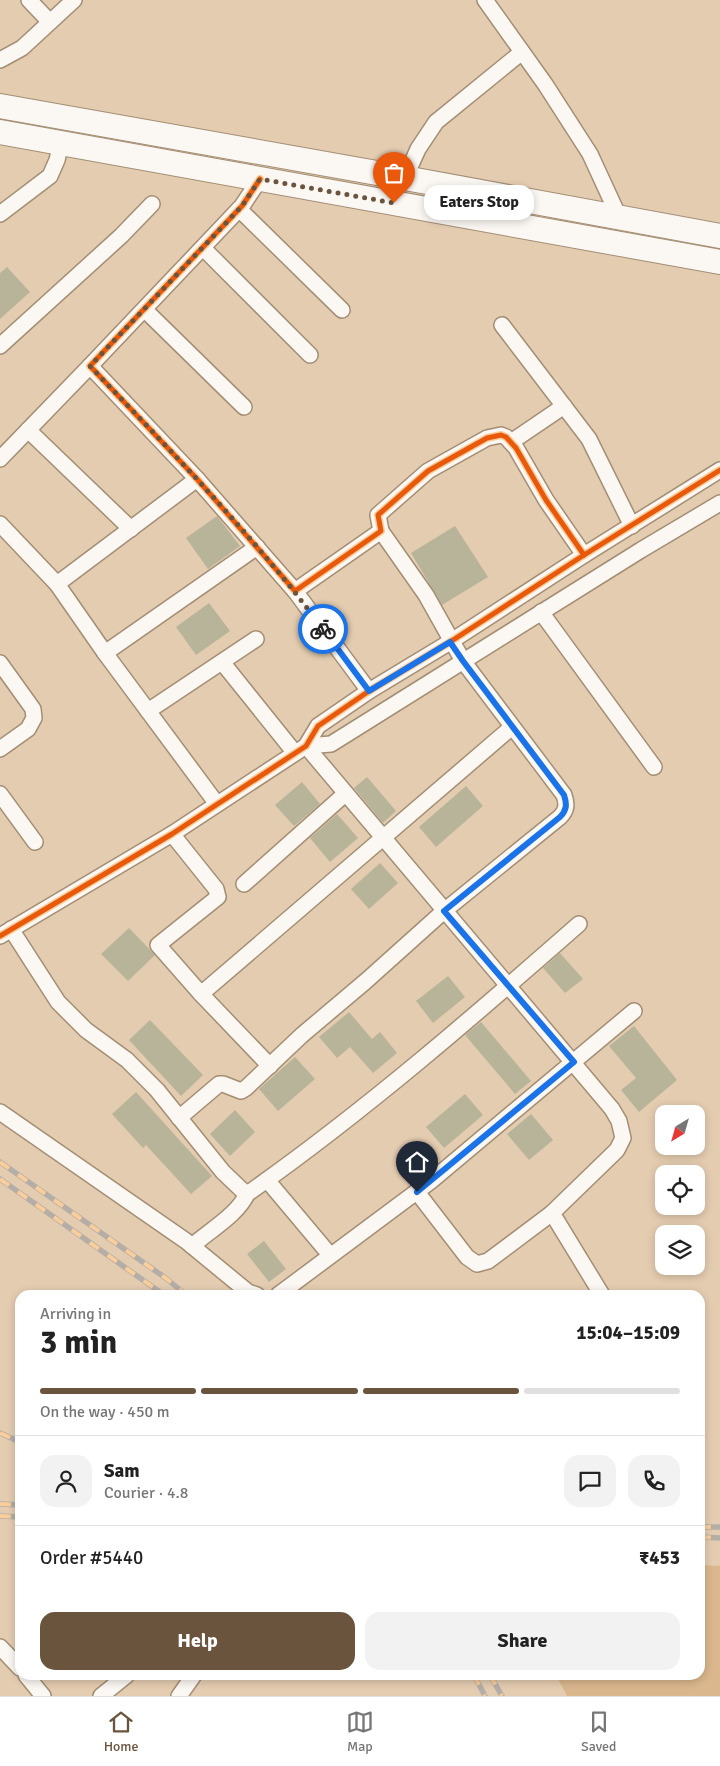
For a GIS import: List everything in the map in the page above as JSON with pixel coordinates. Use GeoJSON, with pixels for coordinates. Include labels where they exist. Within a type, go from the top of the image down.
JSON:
{"type":"FeatureCollection","features":[{"type":"Feature","properties":{"kind":"main road"},"geometry":{"type":"LineString","coordinates":[[0,106],[720,236]]}},
{"type":"Feature","properties":{"kind":"main road"},"geometry":{"type":"LineString","coordinates":[[0,132],[720,262]]}},
{"type":"Feature","properties":{"kind":"street"},"geometry":{"type":"LineString","coordinates":[[29,0],[50,22]]}},
{"type":"Feature","properties":{"kind":"street"},"geometry":{"type":"LineString","coordinates":[[0,60],[22,48],[74,0]]}},
{"type":"Feature","properties":{"kind":"street"},"geometry":{"type":"LineString","coordinates":[[485,0],[590,154],[619,217]]}},
{"type":"Feature","properties":{"kind":"street"},"geometry":{"type":"LineString","coordinates":[[405,178],[418,149],[436,122],[522,52]]}},
{"type":"Feature","properties":{"kind":"street"},"geometry":{"type":"LineString","coordinates":[[0,214],[50,176],[57,160],[61,143]]}},
{"type":"Feature","properties":{"kind":"street"},"geometry":{"type":"LineString","coordinates":[[0,459],[203,248],[239,209],[260,179]]}},
{"type":"Feature","properties":{"kind":"street"},"geometry":{"type":"LineString","coordinates":[[0,346],[122,236],[152,204]]}},
{"type":"Feature","properties":{"kind":"street"},"geometry":{"type":"LineString","coordinates":[[239,209],[342,310]]}},
{"type":"Feature","properties":{"kind":"street"},"geometry":{"type":"LineString","coordinates":[[203,248],[310,355]]}},
{"type":"Feature","properties":{"kind":"street"},"geometry":{"type":"LineString","coordinates":[[145,310],[244,407]]}},
{"type":"Feature","properties":{"kind":"street"},"geometry":{"type":"LineString","coordinates":[[502,325],[589,439],[632,526]]}},
{"type":"Feature","properties":{"kind":"street"},"geometry":{"type":"LineString","coordinates":[[90,366],[197,479],[295,591],[369,691]]}},
{"type":"Feature","properties":{"kind":"street"},"geometry":{"type":"LineString","coordinates":[[512,442],[564,406]]}},
{"type":"Feature","properties":{"kind":"street"},"geometry":{"type":"LineString","coordinates":[[28,430],[131,528]]}},
{"type":"Feature","properties":{"kind":"street"},"geometry":{"type":"LineString","coordinates":[[179,1118],[219,1084],[240,1091],[246,1088],[302,1035],[444,911],[560,817],[566,809],[567,803],[564,795],[450,642],[426,595],[381,531],[378,515],[428,471],[487,438],[501,435],[512,442],[546,500],[584,555]]}},
{"type":"Feature","properties":{"kind":"street"},"geometry":{"type":"LineString","coordinates":[[301,750],[318,726],[369,691],[450,642],[720,470]]}},
{"type":"Feature","properties":{"kind":"street"},"geometry":{"type":"LineString","coordinates":[[57,584],[197,479]]}},
{"type":"Feature","properties":{"kind":"street"},"geometry":{"type":"LineString","coordinates":[[579,924],[368,1104],[250,1192],[244,1192],[223,1172],[157,1090],[127,1060],[86,1030],[58,1002],[6,933],[172,834],[301,750],[331,744],[720,503]]}},
{"type":"Feature","properties":{"kind":"street"},"geometry":{"type":"LineString","coordinates":[[0,524],[57,584],[104,653],[217,804]]}},
{"type":"Feature","properties":{"kind":"street"},"geometry":{"type":"LineString","coordinates":[[295,591],[381,531]]}},
{"type":"Feature","properties":{"kind":"street"},"geometry":{"type":"LineString","coordinates":[[104,653],[257,547]]}},
{"type":"Feature","properties":{"kind":"street"},"geometry":{"type":"LineString","coordinates":[[542,612],[654,767]]}},
{"type":"Feature","properties":{"kind":"street"},"geometry":{"type":"LineString","coordinates":[[148,711],[256,639]]}},
{"type":"Feature","properties":{"kind":"street"},"geometry":{"type":"LineString","coordinates":[[222,662],[301,750],[346,794],[574,1062],[612,1109],[619,1121],[623,1138],[617,1150],[604,1165],[552,1213],[488,1261],[477,1264],[467,1257],[417,1192]]}},
{"type":"Feature","properties":{"kind":"street"},"geometry":{"type":"LineString","coordinates":[[0,664],[33,709],[34,718],[28,730],[0,749]]}},
{"type":"Feature","properties":{"kind":"street"},"geometry":{"type":"LineString","coordinates":[[201,994],[512,727]]}},
{"type":"Feature","properties":{"kind":"street"},"geometry":{"type":"LineString","coordinates":[[0,794],[5,810],[35,842]]}},
{"type":"Feature","properties":{"kind":"street"},"geometry":{"type":"LineString","coordinates":[[244,884],[346,794]]}},
{"type":"Feature","properties":{"kind":"street"},"geometry":{"type":"LineString","coordinates":[[172,834],[216,889],[218,897],[158,945],[201,994],[270,1066]]}},
{"type":"Feature","properties":{"kind":"street"},"geometry":{"type":"LineString","coordinates":[[284,1290],[417,1192],[634,1011]]}},
{"type":"Feature","properties":{"kind":"street"},"geometry":{"type":"LineString","coordinates":[[0,1112],[192,1246],[246,1290]]}},
{"type":"Feature","properties":{"kind":"street"},"geometry":{"type":"LineString","coordinates":[[267,1180],[330,1255]]}},
{"type":"Feature","properties":{"kind":"street"},"geometry":{"type":"LineString","coordinates":[[192,1246],[234,1211],[244,1200],[248,1192]]}},
{"type":"Feature","properties":{"kind":"street"},"geometry":{"type":"LineString","coordinates":[[552,1213],[599,1290]]}},
{"type":"Feature","properties":{"kind":"street"},"geometry":{"type":"LineString","coordinates":[[0,1646],[15,1662]]}},
{"type":"Feature","properties":{"kind":"street"},"geometry":{"type":"LineString","coordinates":[[30,1680],[43,1696]]}},
{"type":"Feature","properties":{"kind":"street"},"geometry":{"type":"LineString","coordinates":[[101,1696],[120,1680]]}},
{"type":"Feature","properties":{"kind":"street"},"geometry":{"type":"LineString","coordinates":[[178,1696],[190,1680]]}},
{"type":"Feature","properties":{"kind":"shaded area"},"geometry":{"type":"Polygon","coordinates":[[[705,1565],[720,1566],[720,1696],[567,1696],[559,1680],[705,1680],[705,1565]]]}},
{"type":"Feature","properties":{"kind":"building"},"geometry":{"type":"Polygon","coordinates":[[[7,267],[30,292],[0,319],[0,273],[7,267]]]}},
{"type":"Feature","properties":{"kind":"building"},"geometry":{"type":"Polygon","coordinates":[[[217,516],[240,546],[208,569],[186,538],[217,516]]]}},
{"type":"Feature","properties":{"kind":"building"},"geometry":{"type":"Polygon","coordinates":[[[455,526],[488,577],[442,605],[411,553],[455,526]]]}},
{"type":"Feature","properties":{"kind":"building"},"geometry":{"type":"Polygon","coordinates":[[[209,603],[230,631],[196,655],[176,627],[209,603]]]}},
{"type":"Feature","properties":{"kind":"building"},"geometry":{"type":"Polygon","coordinates":[[[367,777],[396,811],[383,823],[354,788],[367,777]]]}},
{"type":"Feature","properties":{"kind":"building"},"geometry":{"type":"Polygon","coordinates":[[[302,782],[320,804],[294,826],[275,805],[302,782]]]}},
{"type":"Feature","properties":{"kind":"building"},"geometry":{"type":"Polygon","coordinates":[[[466,786],[483,806],[436,847],[419,827],[466,786]]]}},
{"type":"Feature","properties":{"kind":"building"},"geometry":{"type":"Polygon","coordinates":[[[337,814],[358,838],[330,862],[310,838],[337,814]]]}},
{"type":"Feature","properties":{"kind":"building"},"geometry":{"type":"Polygon","coordinates":[[[380,863],[398,883],[369,909],[351,889],[380,863]]]}},
{"type":"Feature","properties":{"kind":"building"},"geometry":{"type":"Polygon","coordinates":[[[129,928],[155,955],[128,981],[101,954],[129,928]]]}},
{"type":"Feature","properties":{"kind":"building"},"geometry":{"type":"Polygon","coordinates":[[[560,953],[583,979],[565,993],[543,968],[560,953]]]}},
{"type":"Feature","properties":{"kind":"building"},"geometry":{"type":"Polygon","coordinates":[[[448,976],[465,997],[433,1023],[416,1001],[448,976]]]}},
{"type":"Feature","properties":{"kind":"building"},"geometry":{"type":"Polygon","coordinates":[[[349,1012],[372,1039],[380,1032],[397,1053],[373,1073],[350,1047],[337,1058],[319,1037],[349,1012]]]}},
{"type":"Feature","properties":{"kind":"building"},"geometry":{"type":"Polygon","coordinates":[[[150,1020],[203,1075],[181,1096],[129,1040],[150,1020]]]}},
{"type":"Feature","properties":{"kind":"building"},"geometry":{"type":"Polygon","coordinates":[[[481,1022],[531,1081],[515,1094],[465,1035],[481,1022]]]}},
{"type":"Feature","properties":{"kind":"building"},"geometry":{"type":"Polygon","coordinates":[[[634,1026],[677,1080],[639,1112],[621,1090],[636,1078],[609,1046],[634,1026]]]}},
{"type":"Feature","properties":{"kind":"building"},"geometry":{"type":"Polygon","coordinates":[[[295,1057],[315,1079],[278,1111],[259,1089],[295,1057]]]}},
{"type":"Feature","properties":{"kind":"building"},"geometry":{"type":"Polygon","coordinates":[[[136,1092],[212,1176],[191,1194],[146,1145],[143,1148],[112,1114],[136,1092]]]}},
{"type":"Feature","properties":{"kind":"building"},"geometry":{"type":"Polygon","coordinates":[[[465,1094],[483,1115],[444,1148],[426,1127],[465,1094]]]}},
{"type":"Feature","properties":{"kind":"building"},"geometry":{"type":"Polygon","coordinates":[[[235,1110],[255,1132],[230,1156],[210,1134],[235,1110]]]}},
{"type":"Feature","properties":{"kind":"building"},"geometry":{"type":"Polygon","coordinates":[[[531,1114],[553,1140],[529,1160],[507,1134],[531,1114]]]}},
{"type":"Feature","properties":{"kind":"building"},"geometry":{"type":"Polygon","coordinates":[[[264,1241],[286,1269],[269,1282],[247,1254],[264,1241]]]}},
{"type":"Feature","properties":{"kind":"railway"},"geometry":{"type":"LineString","coordinates":[[0,1162],[180,1290]]}},
{"type":"Feature","properties":{"kind":"railway"},"geometry":{"type":"LineString","coordinates":[[0,1179],[157,1290]]}},
{"type":"Feature","properties":{"kind":"railway"},"geometry":{"type":"LineString","coordinates":[[0,1433],[15,1440]]}},
{"type":"Feature","properties":{"kind":"railway"},"geometry":{"type":"LineString","coordinates":[[0,1504],[15,1505]]}},
{"type":"Feature","properties":{"kind":"railway"},"geometry":{"type":"LineString","coordinates":[[0,1516],[15,1517]]}},
{"type":"Feature","properties":{"kind":"railway"},"geometry":{"type":"LineString","coordinates":[[705,1527],[720,1527]]}},
{"type":"Feature","properties":{"kind":"railway"},"geometry":{"type":"LineString","coordinates":[[705,1537],[720,1538]]}},
{"type":"Feature","properties":{"kind":"railway"},"geometry":{"type":"LineString","coordinates":[[477,1680],[485,1696]]}},
{"type":"Feature","properties":{"kind":"railway"},"geometry":{"type":"LineString","coordinates":[[493,1680],[502,1696]]}},
{"type":"Feature","properties":{"kind":"cycle path"},"geometry":{"type":"LineString","coordinates":[[260,179],[242,206],[90,366],[197,479],[295,591],[381,531],[378,515],[428,471],[487,438],[501,435],[506,437],[516,448],[546,500],[584,555]]}},
{"type":"Feature","properties":{"kind":"cycle path"},"geometry":{"type":"LineString","coordinates":[[0,936],[172,834],[306,746],[318,726],[369,691],[450,642],[720,470]]}},
{"type":"Feature","properties":{"kind":"way so far"},"geometry":{"type":"LineString","coordinates":[[323,629],[295,591],[209,492],[90,366],[242,206],[260,179],[394,203]]}},
{"type":"Feature","properties":{"kind":"place","name":"Eaters Stop"},"geometry":{"type":"Point","coordinates":[394,203]}},
{"type":"Feature","properties":{"kind":"route"},"geometry":{"type":"LineString","coordinates":[[323,629],[369,691],[450,642],[564,795],[567,803],[566,809],[560,817],[444,911],[574,1062],[417,1192]]}}]}
